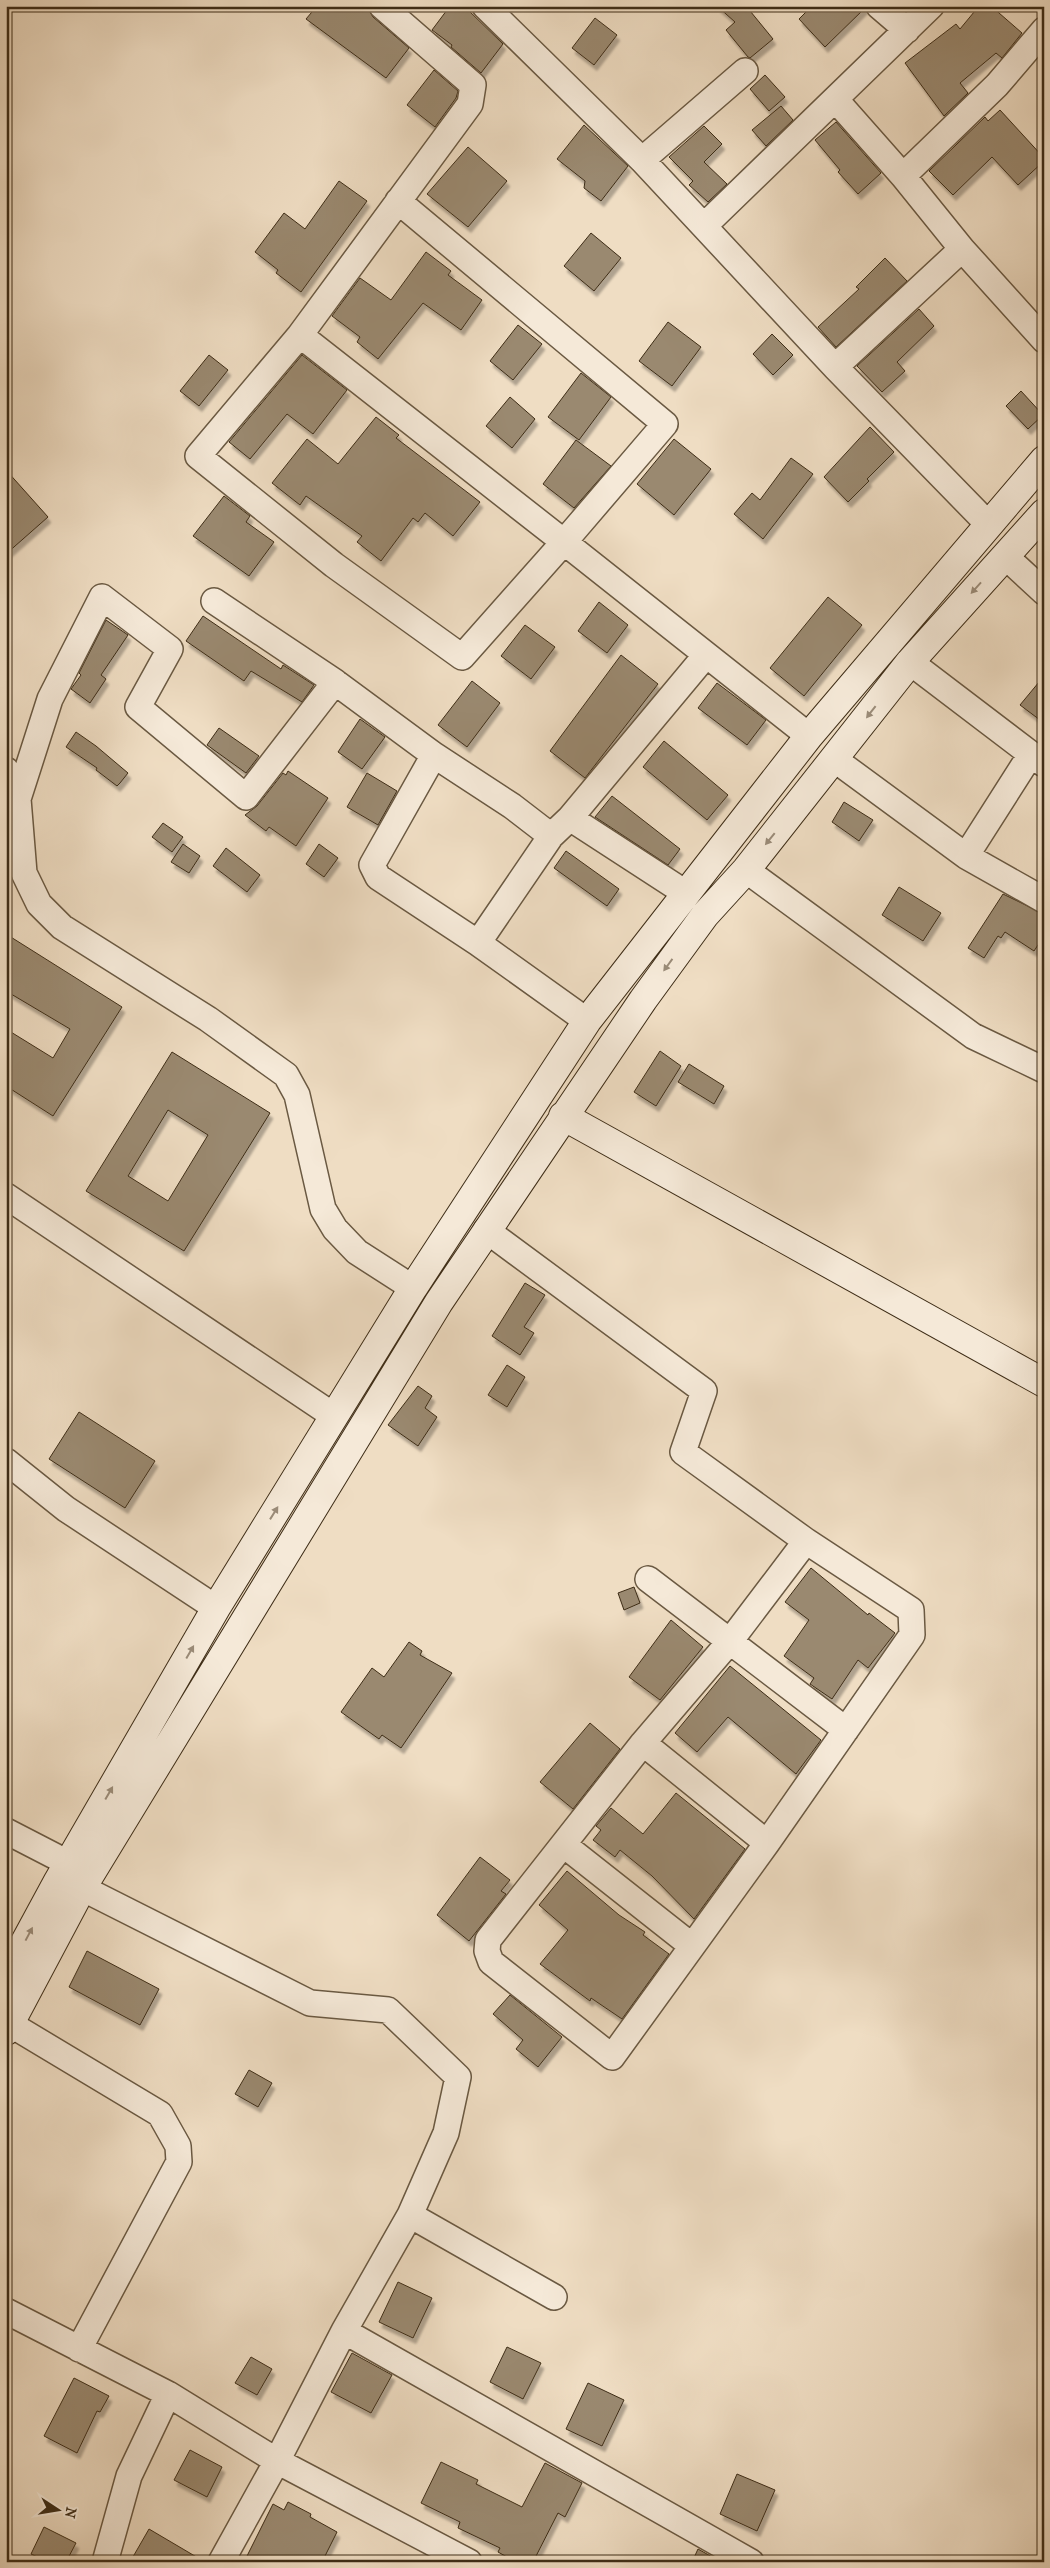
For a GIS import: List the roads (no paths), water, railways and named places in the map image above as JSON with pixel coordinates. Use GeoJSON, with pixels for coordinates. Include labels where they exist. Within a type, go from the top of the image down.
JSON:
{"type":"FeatureCollection","features":[{"type":"Feature","properties":{"kind":"main road"},"geometry":{"type":"LineString","coordinates":[[6,1977],[68,1863],[216,1608],[412,1288],[587,1021],[809,736],[1044,460]]}},
{"type":"Feature","properties":{"kind":"main road"},"geometry":{"type":"LineString","coordinates":[[8,2027],[82,1888],[439,1302],[563,1116],[643,1000],[705,915],[746,870],[910,662],[1044,513]]}},
{"type":"Feature","properties":{"kind":"main road"},"geometry":{"type":"LineString","coordinates":[[563,1116],[1044,1383]]}},
{"type":"Feature","properties":{"kind":"street"},"geometry":{"type":"LineString","coordinates":[[382,6],[473,85],[470,104],[398,201],[300,335],[198,456],[334,565],[462,657],[665,424],[398,201]]}},
{"type":"Feature","properties":{"kind":"street"},"geometry":{"type":"LineString","coordinates":[[485,6],[642,160],[835,367],[988,524]]}},
{"type":"Feature","properties":{"kind":"street"},"geometry":{"type":"LineString","coordinates":[[879,6],[907,30]]}},
{"type":"Feature","properties":{"kind":"street"},"geometry":{"type":"LineString","coordinates":[[704,226],[931,6]]}},
{"type":"Feature","properties":{"kind":"street"},"geometry":{"type":"LineString","coordinates":[[902,176],[997,86],[1044,30]]}},
{"type":"Feature","properties":{"kind":"street"},"geometry":{"type":"LineString","coordinates":[[642,160],[745,71]]}},
{"type":"Feature","properties":{"kind":"street"},"geometry":{"type":"LineString","coordinates":[[835,100],[1044,340]]}},
{"type":"Feature","properties":{"kind":"street"},"geometry":{"type":"LineString","coordinates":[[835,367],[962,248]]}},
{"type":"Feature","properties":{"kind":"street"},"geometry":{"type":"LineString","coordinates":[[300,335],[809,736]]}},
{"type":"Feature","properties":{"kind":"street"},"geometry":{"type":"LineString","coordinates":[[1005,556],[1044,592]]}},
{"type":"Feature","properties":{"kind":"street"},"geometry":{"type":"LineString","coordinates":[[18,799],[50,699],[102,597],[170,650],[138,707],[246,797],[335,682]]}},
{"type":"Feature","properties":{"kind":"street"},"geometry":{"type":"LineString","coordinates":[[214,601],[335,682],[434,755],[512,806],[551,836]]}},
{"type":"Feature","properties":{"kind":"street"},"geometry":{"type":"LineString","coordinates":[[478,943],[551,836],[570,818],[706,655]]}},
{"type":"Feature","properties":{"kind":"street"},"geometry":{"type":"LineString","coordinates":[[910,662],[1037,759],[966,856]]}},
{"type":"Feature","properties":{"kind":"street"},"geometry":{"type":"LineString","coordinates":[[434,755],[372,865],[378,877],[478,943],[587,1021]]}},
{"type":"Feature","properties":{"kind":"street"},"geometry":{"type":"LineString","coordinates":[[834,759],[966,856],[1044,900]]}},
{"type":"Feature","properties":{"kind":"street"},"geometry":{"type":"LineString","coordinates":[[6,770],[18,799],[24,873],[39,904],[62,927],[208,1019],[286,1075],[297,1095],[323,1209],[335,1230],[357,1252],[412,1288]]}},
{"type":"Feature","properties":{"kind":"street"},"geometry":{"type":"LineString","coordinates":[[570,818],[686,894]]}},
{"type":"Feature","properties":{"kind":"street"},"geometry":{"type":"LineString","coordinates":[[746,870],[973,1036],[1044,1070]]}},
{"type":"Feature","properties":{"kind":"street"},"geometry":{"type":"LineString","coordinates":[[6,1196],[334,1416]]}},
{"type":"Feature","properties":{"kind":"street"},"geometry":{"type":"LineString","coordinates":[[486,1230],[704,1391],[683,1452],[806,1540],[911,1610],[912,1635],[766,1843],[612,2056],[491,1962],[487,1951],[488,1940],[643,1743],[731,1640],[806,1540]]}},
{"type":"Feature","properties":{"kind":"street"},"geometry":{"type":"LineString","coordinates":[[6,1461],[66,1509],[216,1608]]}},
{"type":"Feature","properties":{"kind":"street"},"geometry":{"type":"LineString","coordinates":[[648,1579],[731,1640],[846,1730]]}},
{"type":"Feature","properties":{"kind":"street"},"geometry":{"type":"LineString","coordinates":[[643,1743],[766,1843]]}},
{"type":"Feature","properties":{"kind":"street"},"geometry":{"type":"LineString","coordinates":[[6,1831],[68,1863]]}},
{"type":"Feature","properties":{"kind":"street"},"geometry":{"type":"LineString","coordinates":[[564,1845],[692,1946]]}},
{"type":"Feature","properties":{"kind":"street"},"geometry":{"type":"LineString","coordinates":[[82,1888],[310,2003],[388,2010],[458,2077],[446,2132],[410,2215],[344,2331],[278,2461],[221,2562]]}},
{"type":"Feature","properties":{"kind":"street"},"geometry":{"type":"LineString","coordinates":[[8,2027],[160,2114],[178,2146],[179,2162],[79,2348]]}},
{"type":"Feature","properties":{"kind":"street"},"geometry":{"type":"LineString","coordinates":[[410,2215],[554,2297]]}},
{"type":"Feature","properties":{"kind":"street"},"geometry":{"type":"LineString","coordinates":[[6,2310],[168,2394],[278,2461],[469,2562]]}},
{"type":"Feature","properties":{"kind":"street"},"geometry":{"type":"LineString","coordinates":[[344,2331],[752,2562]]}},
{"type":"Feature","properties":{"kind":"street"},"geometry":{"type":"LineString","coordinates":[[105,2562],[129,2476],[168,2394]]}}]}
